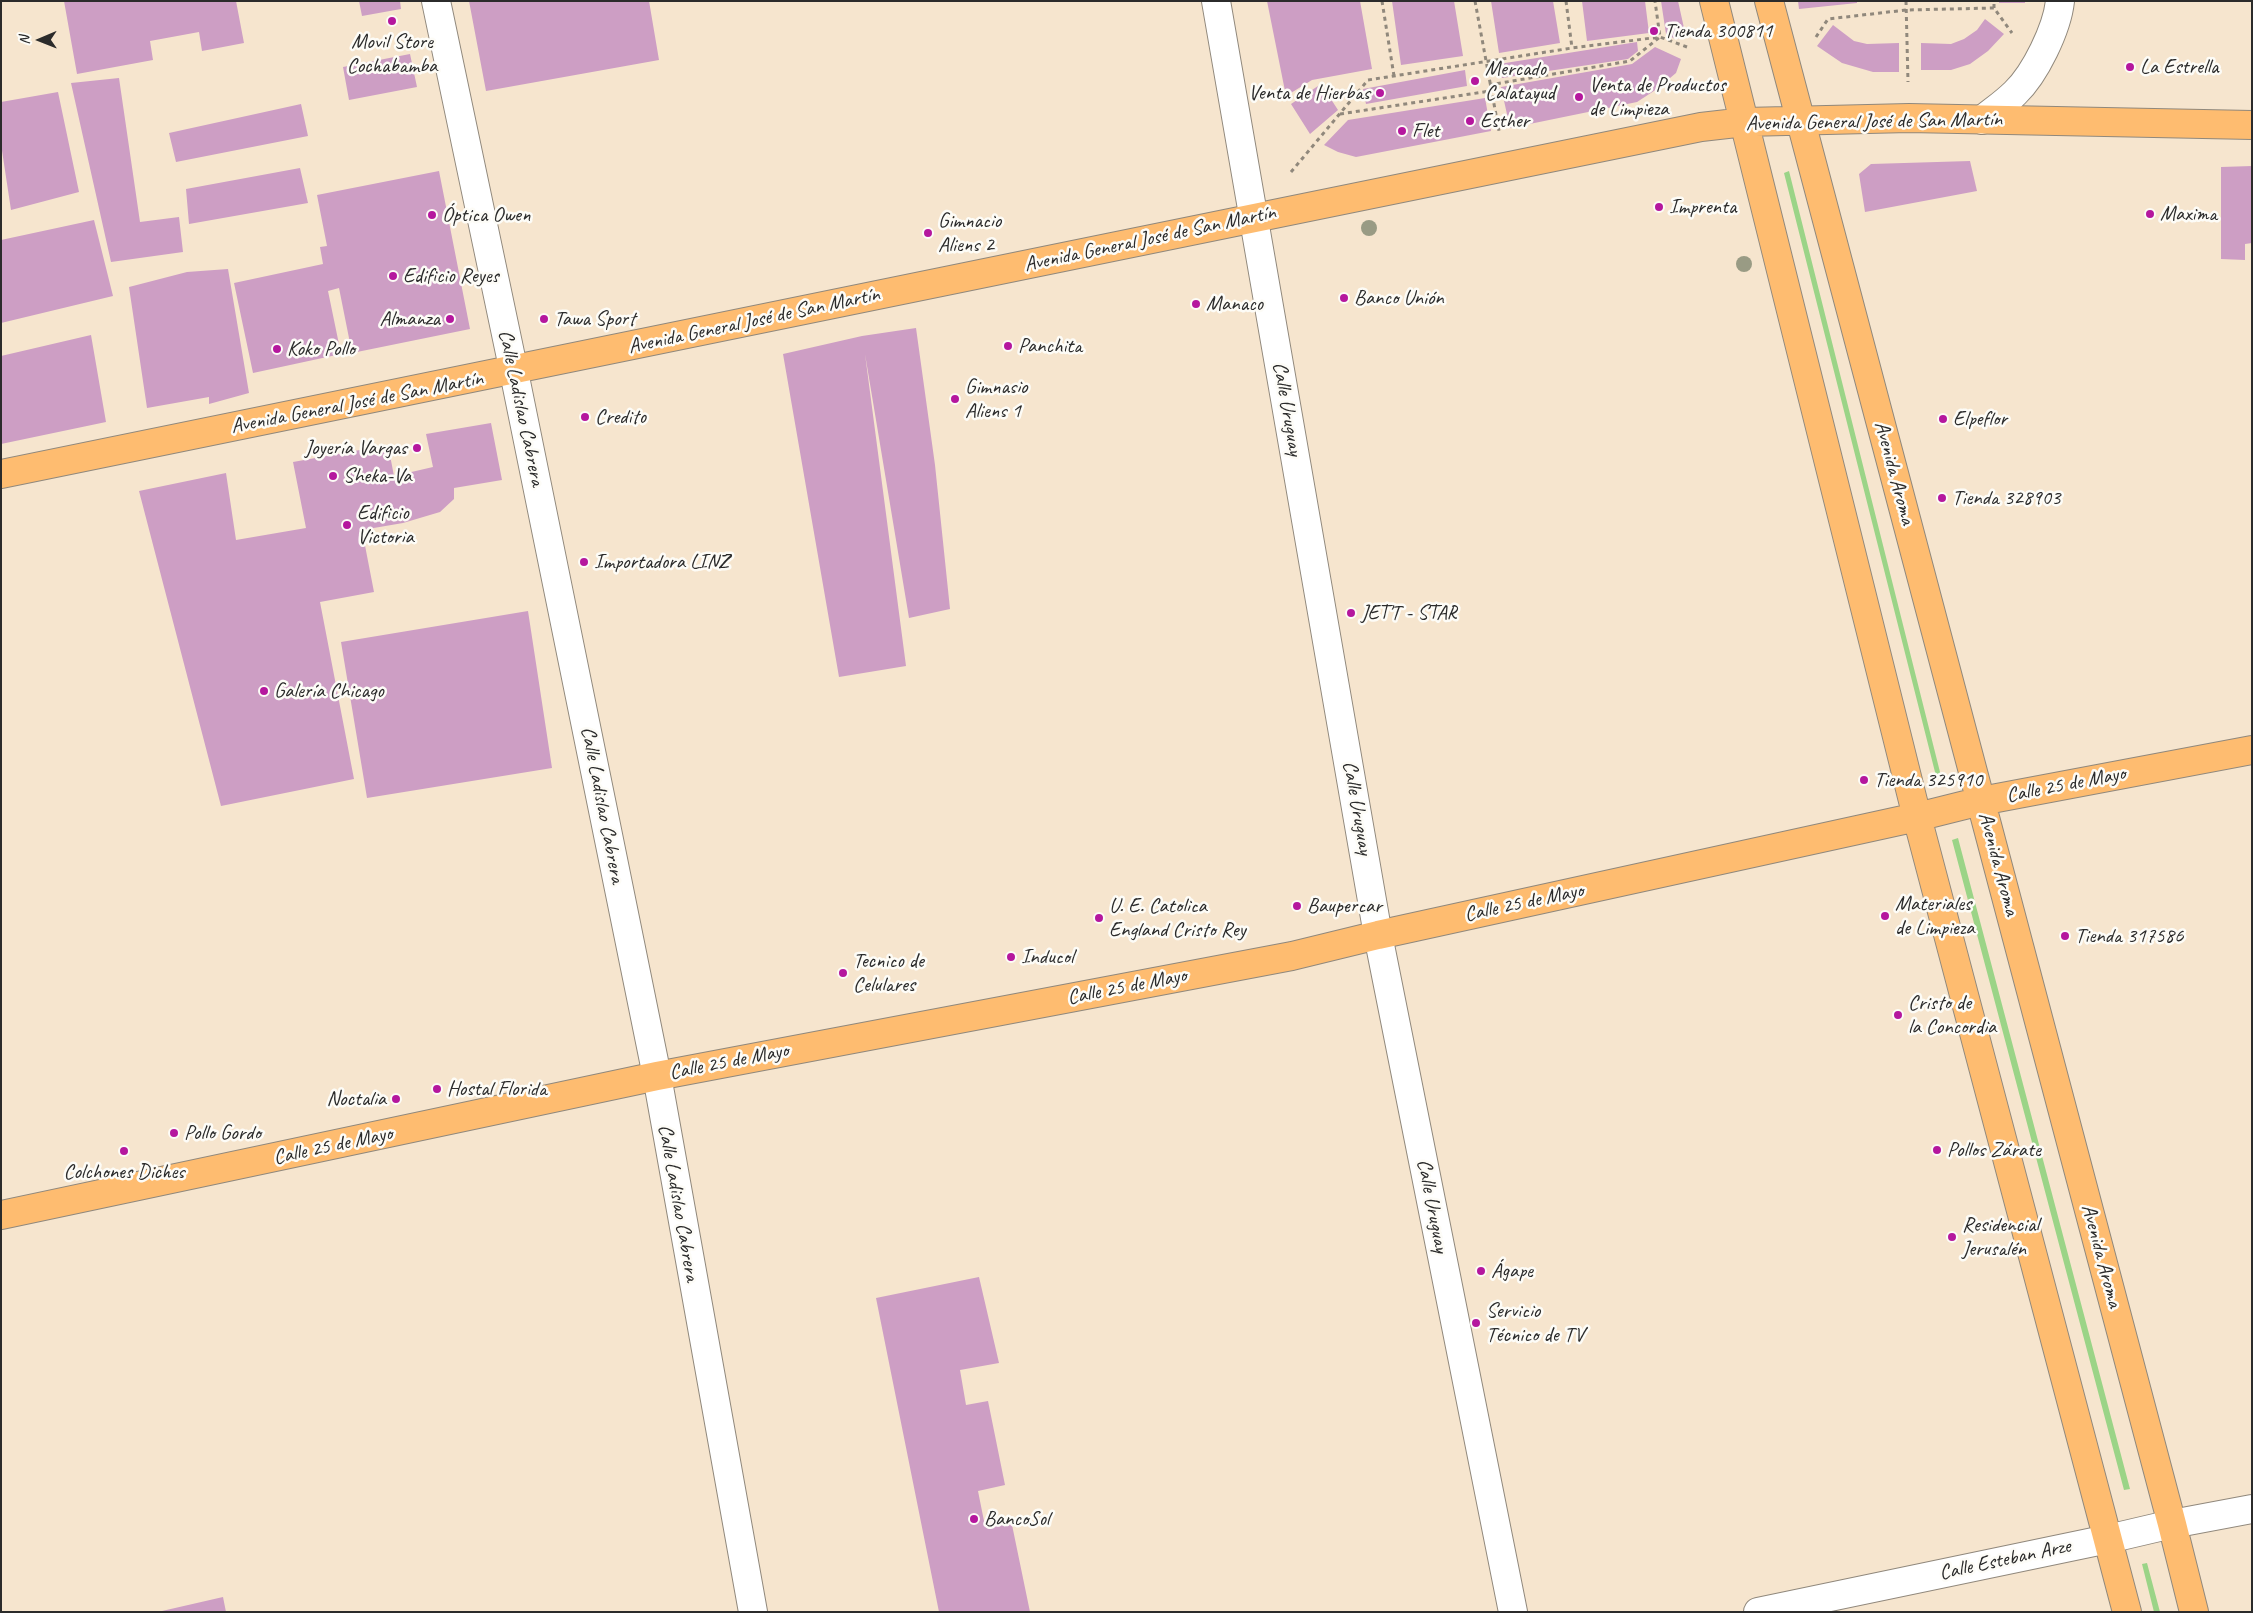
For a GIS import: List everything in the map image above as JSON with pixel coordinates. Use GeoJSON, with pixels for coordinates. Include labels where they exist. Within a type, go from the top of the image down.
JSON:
{"type":"FeatureCollection","features":[{"type":"Feature","properties":{"kind":"main road"},"geometry":{"type":"LineString","coordinates":[[1714,1],[1917,816],[2126,1612]]}},
{"type":"Feature","properties":{"kind":"main road","name":"Avenida Aroma"},"geometry":{"type":"LineString","coordinates":[[1769,1],[1802,120],[2194,1612]]}},
{"type":"Feature","properties":{"kind":"main road","name":"Avenida General José de San Martín"},"geometry":{"type":"LineString","coordinates":[[1,474],[514,372],[1254,217],[1701,127],[1745,122],[1909,118],[2252,125]]}},
{"type":"Feature","properties":{"kind":"main road","name":"Calle 25 de Mayo"},"geometry":{"type":"LineString","coordinates":[[1,1215],[657,1076],[1292,956],[1378,934],[1981,801],[2252,750]]}},
{"type":"Feature","properties":{"kind":"street","name":"Calle Ladislao Cabrera"},"geometry":{"type":"LineString","coordinates":[[436,1],[514,372],[657,1076],[753,1612]]}},
{"type":"Feature","properties":{"kind":"street","name":"Calle Uruguay"},"geometry":{"type":"LineString","coordinates":[[1216,1],[1378,934],[1513,1612]]}},
{"type":"Feature","properties":{"kind":"street"},"geometry":{"type":"LineString","coordinates":[[1982,120],[2016,92],[2036,66],[2059,13],[2060,1]]}},
{"type":"Feature","properties":{"kind":"street","name":"Calle Esteban Arze"},"geometry":{"type":"LineString","coordinates":[[1758,1612],[2172,1524],[2252,1509]]}},
{"type":"Feature","properties":{"kind":"path"},"geometry":{"type":"LineString","coordinates":[[1382,1],[1394,76]]}},
{"type":"Feature","properties":{"kind":"path"},"geometry":{"type":"LineString","coordinates":[[1475,1],[1490,91],[1506,166]]}},
{"type":"Feature","properties":{"kind":"path"},"geometry":{"type":"LineString","coordinates":[[1566,1],[1572,48]]}},
{"type":"Feature","properties":{"kind":"path"},"geometry":{"type":"LineString","coordinates":[[1655,1],[1660,37]]}},
{"type":"Feature","properties":{"kind":"path"},"geometry":{"type":"LineString","coordinates":[[1906,1],[1909,118]]}},
{"type":"Feature","properties":{"kind":"path"},"geometry":{"type":"LineString","coordinates":[[1994,1],[1994,8],[2036,66]]}},
{"type":"Feature","properties":{"kind":"path"},"geometry":{"type":"LineString","coordinates":[[1790,75],[1828,20],[1906,10],[1994,8]]}},
{"type":"Feature","properties":{"kind":"path"},"geometry":{"type":"LineString","coordinates":[[1489,85],[1630,61],[1660,37]]}},
{"type":"Feature","properties":{"kind":"path"},"geometry":{"type":"LineString","coordinates":[[1291,173],[1368,80],[1572,48],[1660,37],[1731,64]]}},
{"type":"Feature","properties":{"kind":"path"},"geometry":{"type":"LineString","coordinates":[[1340,114],[1490,91]]}},
{"type":"Feature","properties":{"kind":"green space"},"geometry":{"type":"Polygon","coordinates":[[[1789,171],[1941,776],[1936,776],[1784,173],[1789,171]]]}},
{"type":"Feature","properties":{"kind":"green space"},"geometry":{"type":"Polygon","coordinates":[[[1958,838],[2130,1489],[2124,1490],[1952,840],[1958,838]]]}},
{"type":"Feature","properties":{"kind":"green space"},"geometry":{"type":"Polygon","coordinates":[[[2147,1563],[2160,1612],[2154,1612],[2142,1564],[2147,1563]]]}},
{"type":"Feature","properties":{"kind":"building"},"geometry":{"type":"Polygon","coordinates":[[[64,1],[236,1],[244,43],[202,51],[199,32],[150,41],[153,60],[77,74],[64,1]]]}},
{"type":"Feature","properties":{"kind":"building"},"geometry":{"type":"Polygon","coordinates":[[[359,1],[400,1],[401,9],[362,16],[359,1]]]}},
{"type":"Feature","properties":{"kind":"building"},"geometry":{"type":"Polygon","coordinates":[[[469,1],[649,1],[659,60],[486,91],[469,1]]]}},
{"type":"Feature","properties":{"kind":"building"},"geometry":{"type":"Polygon","coordinates":[[[1267,1],[1360,1],[1372,69],[1312,80],[1286,96],[1267,1]]]}},
{"type":"Feature","properties":{"kind":"building"},"geometry":{"type":"Polygon","coordinates":[[[1392,1],[1454,1],[1463,56],[1401,65],[1392,1]]]}},
{"type":"Feature","properties":{"kind":"building"},"geometry":{"type":"Polygon","coordinates":[[[1491,1],[1553,1],[1560,43],[1499,53],[1491,1]]]}},
{"type":"Feature","properties":{"kind":"building"},"geometry":{"type":"Polygon","coordinates":[[[1582,1],[1645,1],[1649,33],[1587,41],[1582,1]]]}},
{"type":"Feature","properties":{"kind":"building"},"geometry":{"type":"Polygon","coordinates":[[[1661,1],[1678,1],[1686,37],[1675,39],[1666,34],[1661,1]]]}},
{"type":"Feature","properties":{"kind":"building"},"geometry":{"type":"Polygon","coordinates":[[[1798,1],[1857,1],[1857,3],[1799,9],[1798,1]]]}},
{"type":"Feature","properties":{"kind":"building"},"geometry":{"type":"Polygon","coordinates":[[[1999,1],[2025,1],[2025,3],[1999,3],[1999,1]]]}},
{"type":"Feature","properties":{"kind":"building"},"geometry":{"type":"Polygon","coordinates":[[[1985,19],[2004,34],[1988,51],[1970,64],[1951,70],[1921,70],[1921,43],[1951,44],[1964,39],[1977,30],[1985,19]]]}},
{"type":"Feature","properties":{"kind":"building"},"geometry":{"type":"Polygon","coordinates":[[[1833,25],[1854,41],[1867,44],[1899,43],[1899,72],[1873,72],[1842,63],[1817,46],[1833,25]]]}},
{"type":"Feature","properties":{"kind":"building"},"geometry":{"type":"Polygon","coordinates":[[[1637,42],[1638,51],[1628,59],[1502,78],[1499,64],[1637,42]]]}},
{"type":"Feature","properties":{"kind":"building"},"geometry":{"type":"Polygon","coordinates":[[[1655,47],[1681,59],[1676,73],[1657,89],[1637,102],[1510,128],[1501,87],[1632,64],[1655,47]]]}},
{"type":"Feature","properties":{"kind":"building"},"geometry":{"type":"Polygon","coordinates":[[[410,54],[417,87],[349,100],[343,67],[410,54]]]}},
{"type":"Feature","properties":{"kind":"building"},"geometry":{"type":"Polygon","coordinates":[[[1465,70],[1467,86],[1366,104],[1363,89],[1465,70]]]}},
{"type":"Feature","properties":{"kind":"building"},"geometry":{"type":"Polygon","coordinates":[[[119,78],[140,222],[179,217],[183,252],[111,262],[71,83],[119,78]]]}},
{"type":"Feature","properties":{"kind":"building"},"geometry":{"type":"Polygon","coordinates":[[[1321,84],[1338,110],[1310,134],[1291,104],[1321,84]]]}},
{"type":"Feature","properties":{"kind":"building"},"geometry":{"type":"Polygon","coordinates":[[[58,92],[79,192],[11,210],[1,144],[1,102],[58,92]]]}},
{"type":"Feature","properties":{"kind":"building"},"geometry":{"type":"Polygon","coordinates":[[[1485,98],[1491,131],[1356,157],[1338,152],[1324,145],[1348,120],[1485,98]]]}},
{"type":"Feature","properties":{"kind":"building"},"geometry":{"type":"Polygon","coordinates":[[[301,104],[308,136],[176,162],[169,133],[301,104]]]}},
{"type":"Feature","properties":{"kind":"building"},"geometry":{"type":"Polygon","coordinates":[[[1970,161],[1977,191],[1865,212],[1859,174],[1871,164],[1970,161]]]}},
{"type":"Feature","properties":{"kind":"building"},"geometry":{"type":"Polygon","coordinates":[[[2252,166],[2252,243],[2245,244],[2245,260],[2221,259],[2221,167],[2252,166]]]}},
{"type":"Feature","properties":{"kind":"building"},"geometry":{"type":"Polygon","coordinates":[[[300,168],[308,203],[189,224],[186,189],[300,168]]]}},
{"type":"Feature","properties":{"kind":"building"},"geometry":{"type":"Polygon","coordinates":[[[439,171],[470,329],[352,353],[339,288],[328,291],[341,354],[253,373],[234,283],[323,264],[320,247],[327,246],[317,195],[439,171]]]}},
{"type":"Feature","properties":{"kind":"building"},"geometry":{"type":"Polygon","coordinates":[[[94,220],[113,296],[1,323],[1,240],[94,220]]]}},
{"type":"Feature","properties":{"kind":"building"},"geometry":{"type":"Polygon","coordinates":[[[228,269],[249,393],[209,404],[209,397],[147,408],[129,287],[187,272],[228,269]]]}},
{"type":"Feature","properties":{"kind":"building"},"geometry":{"type":"Polygon","coordinates":[[[916,328],[935,465],[950,609],[909,618],[865,354],[906,666],[839,677],[783,354],[862,336],[916,328]]]}},
{"type":"Feature","properties":{"kind":"building"},"geometry":{"type":"Polygon","coordinates":[[[91,335],[106,422],[1,444],[1,356],[91,335]]]}},
{"type":"Feature","properties":{"kind":"building","name":"Galería Chicago"},"geometry":{"type":"Polygon","coordinates":[[[491,423],[502,480],[454,488],[454,499],[440,512],[403,523],[362,530],[374,592],[320,602],[354,779],[221,806],[139,491],[226,473],[236,540],[306,528],[293,462],[388,445],[394,476],[433,467],[426,434],[491,423]]]}},
{"type":"Feature","properties":{"kind":"building"},"geometry":{"type":"Polygon","coordinates":[[[528,611],[552,768],[367,798],[341,642],[528,611]]]}},
{"type":"Feature","properties":{"kind":"building"},"geometry":{"type":"Polygon","coordinates":[[[979,1277],[999,1363],[960,1370],[966,1405],[988,1401],[1005,1485],[978,1491],[985,1526],[1011,1520],[1030,1612],[939,1612],[876,1298],[979,1277]]]}},
{"type":"Feature","properties":{"kind":"building"},"geometry":{"type":"Polygon","coordinates":[[[223,1597],[226,1612],[162,1612],[162,1611],[223,1597]]]}},
{"type":"Feature","properties":{"kind":"place","name":"Movil Store Cochabamba"},"geometry":{"type":"Point","coordinates":[392,21]}},
{"type":"Feature","properties":{"kind":"place","name":"Tienda 300811"},"geometry":{"type":"Point","coordinates":[1654,31]}},
{"type":"Feature","properties":{"kind":"place","name":"La Estrella"},"geometry":{"type":"Point","coordinates":[2130,67]}},
{"type":"Feature","properties":{"kind":"place","name":"Mercado Calatayud"},"geometry":{"type":"Point","coordinates":[1475,81]}},
{"type":"Feature","properties":{"kind":"place","name":"Venta de Hierbas"},"geometry":{"type":"Point","coordinates":[1380,93]}},
{"type":"Feature","properties":{"kind":"place","name":"Venta de Productos de Limpieza"},"geometry":{"type":"Point","coordinates":[1579,97]}},
{"type":"Feature","properties":{"kind":"place","name":"Esther"},"geometry":{"type":"Point","coordinates":[1470,121]}},
{"type":"Feature","properties":{"kind":"place","name":"Flet"},"geometry":{"type":"Point","coordinates":[1402,131]}},
{"type":"Feature","properties":{"kind":"place","name":"Imprenta"},"geometry":{"type":"Point","coordinates":[1659,207]}},
{"type":"Feature","properties":{"kind":"place","name":"Maxima"},"geometry":{"type":"Point","coordinates":[2150,214]}},
{"type":"Feature","properties":{"kind":"place","name":"Óptica Owen"},"geometry":{"type":"Point","coordinates":[432,215]}},
{"type":"Feature","properties":{"kind":"place","name":"Gimnacio Aliens 2"},"geometry":{"type":"Point","coordinates":[928,233]}},
{"type":"Feature","properties":{"kind":"place","name":"Edificio Reyes"},"geometry":{"type":"Point","coordinates":[393,276]}},
{"type":"Feature","properties":{"kind":"place","name":"Banco Unión"},"geometry":{"type":"Point","coordinates":[1344,298]}},
{"type":"Feature","properties":{"kind":"place","name":"Manaco"},"geometry":{"type":"Point","coordinates":[1196,304]}},
{"type":"Feature","properties":{"kind":"place","name":"Almanza"},"geometry":{"type":"Point","coordinates":[450,319]}},
{"type":"Feature","properties":{"kind":"place","name":"Tawa Sport"},"geometry":{"type":"Point","coordinates":[544,319]}},
{"type":"Feature","properties":{"kind":"place","name":"Panchita"},"geometry":{"type":"Point","coordinates":[1008,346]}},
{"type":"Feature","properties":{"kind":"place","name":"Koko Pollo"},"geometry":{"type":"Point","coordinates":[277,349]}},
{"type":"Feature","properties":{"kind":"place","name":"Gimnasio Aliens 1"},"geometry":{"type":"Point","coordinates":[955,399]}},
{"type":"Feature","properties":{"kind":"place","name":"Credito"},"geometry":{"type":"Point","coordinates":[585,417]}},
{"type":"Feature","properties":{"kind":"place","name":"Elpeflor"},"geometry":{"type":"Point","coordinates":[1943,419]}},
{"type":"Feature","properties":{"kind":"place","name":"Joyería Vargas"},"geometry":{"type":"Point","coordinates":[417,448]}},
{"type":"Feature","properties":{"kind":"place","name":"Sheka-Va"},"geometry":{"type":"Point","coordinates":[333,476]}},
{"type":"Feature","properties":{"kind":"place","name":"Tienda 328903"},"geometry":{"type":"Point","coordinates":[1942,498]}},
{"type":"Feature","properties":{"kind":"place","name":"Edificio Victoria"},"geometry":{"type":"Point","coordinates":[347,525]}},
{"type":"Feature","properties":{"kind":"place","name":"Importadora LINZ"},"geometry":{"type":"Point","coordinates":[584,562]}},
{"type":"Feature","properties":{"kind":"place","name":"JET'T - STAR"},"geometry":{"type":"Point","coordinates":[1351,613]}},
{"type":"Feature","properties":{"kind":"place","name":"Galería Chicago"},"geometry":{"type":"Point","coordinates":[264,691]}},
{"type":"Feature","properties":{"kind":"place","name":"Tienda 325910"},"geometry":{"type":"Point","coordinates":[1864,780]}},
{"type":"Feature","properties":{"kind":"place","name":"Baupercar"},"geometry":{"type":"Point","coordinates":[1297,906]}},
{"type":"Feature","properties":{"kind":"place","name":"Materiales de Limpieza"},"geometry":{"type":"Point","coordinates":[1885,916]}},
{"type":"Feature","properties":{"kind":"place","name":"U. E. Catolica England Cristo Rey"},"geometry":{"type":"Point","coordinates":[1099,918]}},
{"type":"Feature","properties":{"kind":"place","name":"Tienda 317586"},"geometry":{"type":"Point","coordinates":[2065,936]}},
{"type":"Feature","properties":{"kind":"place","name":"Inducol"},"geometry":{"type":"Point","coordinates":[1011,957]}},
{"type":"Feature","properties":{"kind":"place","name":"Tecnico de Celulares"},"geometry":{"type":"Point","coordinates":[843,973]}},
{"type":"Feature","properties":{"kind":"place","name":"Cristo de la Concordia"},"geometry":{"type":"Point","coordinates":[1898,1015]}},
{"type":"Feature","properties":{"kind":"place","name":"Hostal Florida"},"geometry":{"type":"Point","coordinates":[437,1089]}},
{"type":"Feature","properties":{"kind":"place","name":"Noctalia"},"geometry":{"type":"Point","coordinates":[396,1099]}},
{"type":"Feature","properties":{"kind":"place","name":"Pollo Gordo"},"geometry":{"type":"Point","coordinates":[174,1133]}},
{"type":"Feature","properties":{"kind":"place","name":"Pollos Zárate"},"geometry":{"type":"Point","coordinates":[1937,1150]}},
{"type":"Feature","properties":{"kind":"place","name":"Colchones Diches"},"geometry":{"type":"Point","coordinates":[124,1151]}},
{"type":"Feature","properties":{"kind":"place","name":"Residencial Jerusalén"},"geometry":{"type":"Point","coordinates":[1952,1237]}},
{"type":"Feature","properties":{"kind":"place","name":"Ágape"},"geometry":{"type":"Point","coordinates":[1481,1271]}},
{"type":"Feature","properties":{"kind":"place","name":"Servicio Técnico de TV"},"geometry":{"type":"Point","coordinates":[1476,1323]}},
{"type":"Feature","properties":{"kind":"place","name":"BancoSol"},"geometry":{"type":"Point","coordinates":[974,1519]}}]}
